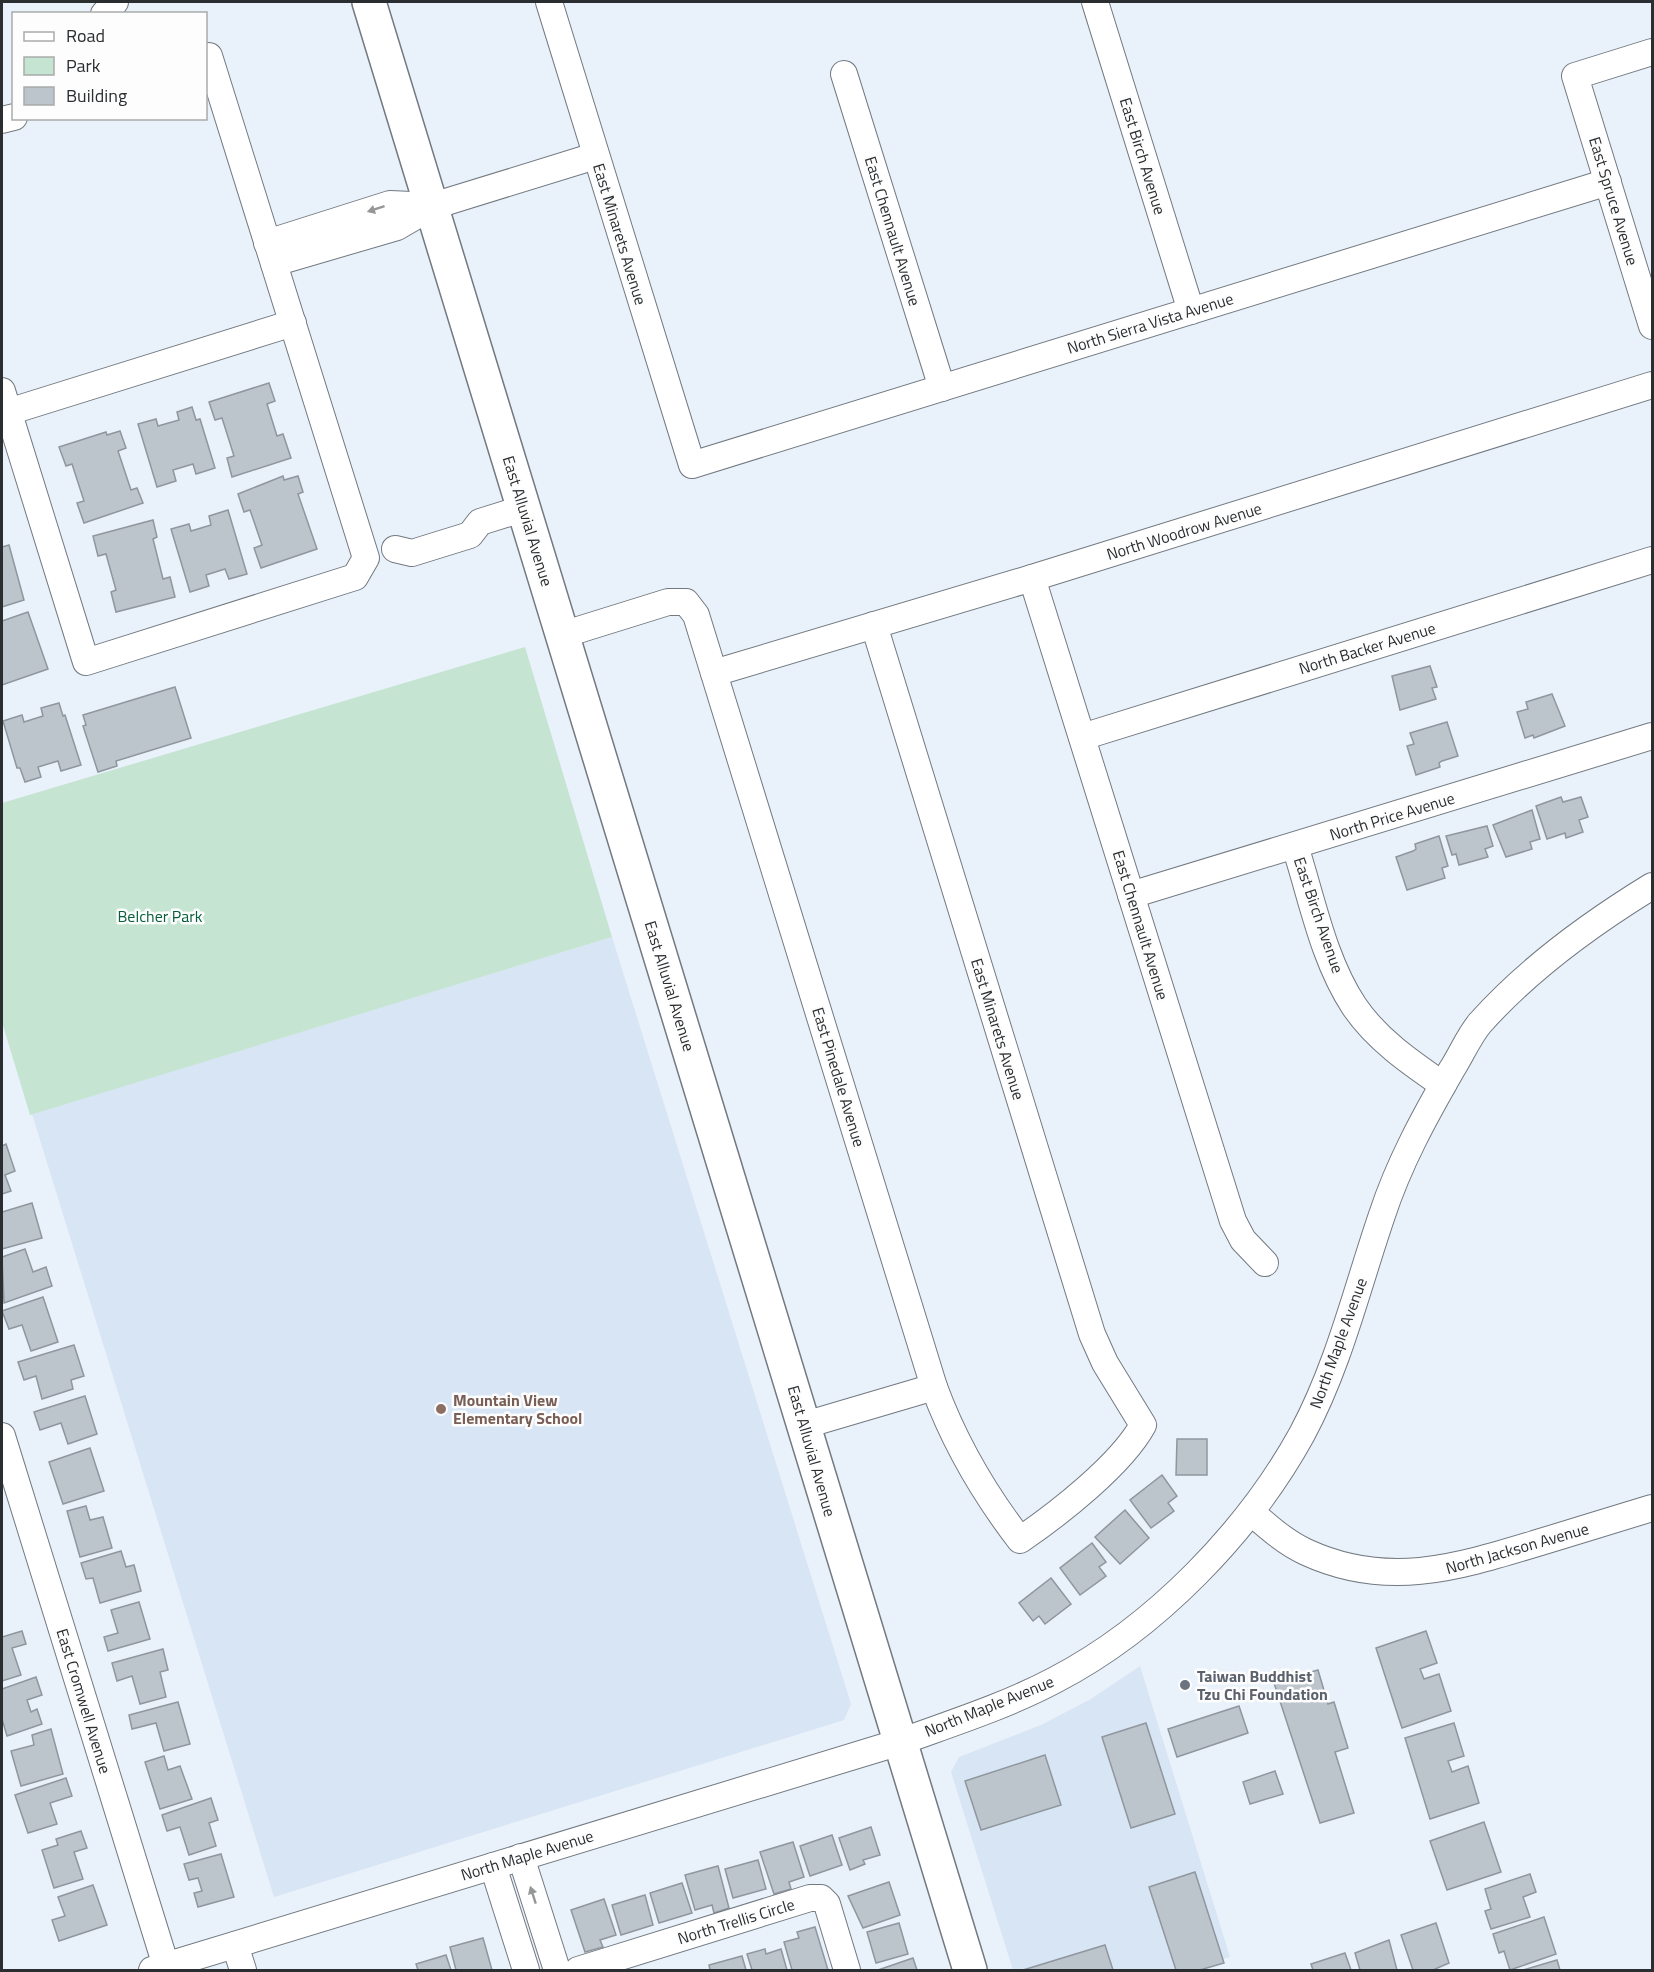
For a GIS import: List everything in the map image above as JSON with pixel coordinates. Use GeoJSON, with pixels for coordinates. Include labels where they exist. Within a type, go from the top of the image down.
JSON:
{"type":"FeatureCollection","features":[{"type":"Feature","properties":{"kind":"main road","name":"East Alluvial Avenue"},"geometry":{"type":"LineString","coordinates":[[369,2],[970,1971]]}},
{"type":"Feature","properties":{"kind":"street","name":"East Minarets Avenue"},"geometry":{"type":"LineString","coordinates":[[549,2],[692,465]]}},
{"type":"Feature","properties":{"kind":"street","name":"East Birch Avenue"},"geometry":{"type":"LineString","coordinates":[[1095,2],[1191,310]]}},
{"type":"Feature","properties":{"kind":"street","name":"East Spruce Avenue"},"geometry":{"type":"LineString","coordinates":[[1653,52],[1575,76],[1653,326]]}},
{"type":"Feature","properties":{"kind":"street"},"geometry":{"type":"LineString","coordinates":[[207,57],[209,56],[366,558]]}},
{"type":"Feature","properties":{"kind":"street","name":"East Chennault Avenue"},"geometry":{"type":"LineString","coordinates":[[844,74],[942,388]]}},
{"type":"Feature","properties":{"kind":"street"},"geometry":{"type":"LineString","coordinates":[[271,253],[397,227],[433,206],[595,156]]}},
{"type":"Feature","properties":{"kind":"street","name":"North Sierra Vista Avenue"},"geometry":{"type":"LineString","coordinates":[[692,465],[1608,182]]}},
{"type":"Feature","properties":{"kind":"street"},"geometry":{"type":"LineString","coordinates":[[293,323],[5,401],[87,662],[355,578],[366,558],[395,549],[412,553],[470,535],[480,522],[525,508]]}},
{"type":"Feature","properties":{"kind":"street","name":"North Woodrow Avenue"},"geometry":{"type":"LineString","coordinates":[[714,673],[1032,578],[1653,385]]}},
{"type":"Feature","properties":{"kind":"street","name":"North Backer Avenue"},"geometry":{"type":"LineString","coordinates":[[1082,737],[1653,560]]}},
{"type":"Feature","properties":{"kind":"street","name":"East Chennault Avenue"},"geometry":{"type":"LineString","coordinates":[[1032,578],[1233,1221],[1243,1240],[1265,1263]]}},
{"type":"Feature","properties":{"kind":"street","name":"East Pinedale Avenue"},"geometry":{"type":"LineString","coordinates":[[562,635],[668,602],[686,602],[696,615],[934,1387],[948,1426],[969,1468],[1020,1540]]}},
{"type":"Feature","properties":{"kind":"street","name":"East Minarets Avenue"},"geometry":{"type":"LineString","coordinates":[[874,625],[1092,1335],[1105,1363],[1143,1425],[1137,1436],[1093,1481],[1052,1519],[1020,1540]]}},
{"type":"Feature","properties":{"kind":"street","name":"North Price Avenue"},"geometry":{"type":"LineString","coordinates":[[1131,895],[1653,736]]}},
{"type":"Feature","properties":{"kind":"street","name":"East Birch Avenue"},"geometry":{"type":"LineString","coordinates":[[1295,846],[1335,970],[1354,1006],[1381,1038],[1413,1065],[1443,1084]]}},
{"type":"Feature","properties":{"kind":"street","name":"North Maple Avenue"},"geometry":{"type":"LineString","coordinates":[[159,1968],[900,1742],[1014,1700],[1052,1682],[1089,1660],[1168,1599],[1224,1543],[1251,1512],[1278,1474],[1318,1402],[1401,1163],[1443,1084],[1478,1025],[1541,962],[1653,886]]}},
{"type":"Feature","properties":{"kind":"street"},"geometry":{"type":"LineString","coordinates":[[805,1425],[934,1387]]}},
{"type":"Feature","properties":{"kind":"street","name":"East Cromwell Avenue"},"geometry":{"type":"LineString","coordinates":[[2,1436],[159,1968]]}},
{"type":"Feature","properties":{"kind":"street","name":"North Jackson Avenue"},"geometry":{"type":"LineString","coordinates":[[1251,1512],[1278,1535],[1306,1552],[1344,1565],[1390,1572],[1444,1570],[1653,1508]]}},
{"type":"Feature","properties":{"kind":"street"},"geometry":{"type":"LineString","coordinates":[[521,1857],[557,1971]]}},
{"type":"Feature","properties":{"kind":"street"},"geometry":{"type":"LineString","coordinates":[[493,1866],[526,1971]]}},
{"type":"Feature","properties":{"kind":"street","name":"North Trellis Circle"},"geometry":{"type":"LineString","coordinates":[[578,1971],[810,1898],[821,1898],[827,1904],[847,1971]]}},
{"type":"Feature","properties":{"kind":"street"},"geometry":{"type":"LineString","coordinates":[[514,1932],[542,1923]]}},
{"type":"Feature","properties":{"kind":"street"},"geometry":{"type":"LineString","coordinates":[[235,1945],[243,1971]]}},
{"type":"Feature","properties":{"kind":"shaded area","name":"Mountain View Elementary School"},"geometry":{"type":"Polygon","coordinates":[[[612,937],[851,1704],[844,1720],[274,1897],[32,1114],[612,937]]]}},
{"type":"Feature","properties":{"kind":"shaded area"},"geometry":{"type":"Polygon","coordinates":[[[1140,1666],[1230,1957],[1185,1970],[1013,1970],[951,1772],[959,1757],[1041,1725],[1091,1699],[1140,1666]]]}},
{"type":"Feature","properties":{"kind":"green space","name":"Belcher Park"},"geometry":{"type":"Polygon","coordinates":[[[525,647],[612,937],[30,1115],[2,1022],[2,803],[525,647]]]}},
{"type":"Feature","properties":{"kind":"building"},"geometry":{"type":"Polygon","coordinates":[[[269,383],[275,401],[267,404],[277,436],[283,434],[291,458],[232,477],[227,458],[234,456],[222,418],[215,420],[209,402],[269,383]]]}},
{"type":"Feature","properties":{"kind":"building"},"geometry":{"type":"Polygon","coordinates":[[[192,407],[196,420],[200,419],[215,468],[196,474],[193,464],[173,470],[176,481],[157,487],[138,424],[156,419],[158,426],[179,420],[177,412],[192,407]]]}},
{"type":"Feature","properties":{"kind":"building"},"geometry":{"type":"Polygon","coordinates":[[[120,431],[126,448],[118,451],[131,490],[137,488],[143,503],[84,523],[77,503],[84,501],[72,464],[66,466],[59,447],[106,432],[107,435],[120,431]]]}},
{"type":"Feature","properties":{"kind":"building"},"geometry":{"type":"Polygon","coordinates":[[[283,476],[284,480],[298,476],[303,492],[298,494],[317,549],[261,568],[254,548],[262,545],[250,510],[244,512],[238,494],[283,476]]]}},
{"type":"Feature","properties":{"kind":"building"},"geometry":{"type":"Polygon","coordinates":[[[228,510],[247,574],[229,579],[225,569],[206,575],[209,586],[190,592],[171,529],[189,524],[191,531],[211,525],[209,516],[228,510]]]}},
{"type":"Feature","properties":{"kind":"building"},"geometry":{"type":"Polygon","coordinates":[[[153,520],[157,537],[153,539],[163,579],[170,577],[175,597],[116,612],[111,592],[116,590],[106,554],[98,556],[93,536],[153,520]]]}},
{"type":"Feature","properties":{"kind":"building"},"geometry":{"type":"Polygon","coordinates":[[[9,545],[24,600],[2,607],[2,547],[9,545]]]}},
{"type":"Feature","properties":{"kind":"building"},"geometry":{"type":"Polygon","coordinates":[[[28,612],[48,669],[2,685],[2,621],[28,612]]]}},
{"type":"Feature","properties":{"kind":"building"},"geometry":{"type":"Polygon","coordinates":[[[1430,666],[1437,687],[1432,688],[1436,699],[1400,710],[1392,676],[1430,666]]]}},
{"type":"Feature","properties":{"kind":"building"},"geometry":{"type":"Polygon","coordinates":[[[175,687],[191,738],[116,761],[117,766],[98,772],[83,726],[86,725],[83,715],[175,687]]]}},
{"type":"Feature","properties":{"kind":"building"},"geometry":{"type":"Polygon","coordinates":[[[1552,694],[1565,726],[1534,738],[1533,735],[1525,738],[1517,712],[1528,709],[1526,702],[1552,694]]]}},
{"type":"Feature","properties":{"kind":"building"},"geometry":{"type":"Polygon","coordinates":[[[59,703],[81,765],[61,771],[58,761],[38,767],[41,777],[25,782],[20,768],[17,768],[3,721],[22,715],[24,722],[43,716],[41,708],[59,703]]]}},
{"type":"Feature","properties":{"kind":"building"},"geometry":{"type":"Polygon","coordinates":[[[1447,722],[1458,756],[1442,761],[1439,763],[1440,767],[1416,775],[1407,746],[1414,744],[1410,733],[1447,722]]]}},
{"type":"Feature","properties":{"kind":"building"},"geometry":{"type":"Polygon","coordinates":[[[1561,797],[1563,802],[1581,797],[1588,817],[1579,820],[1583,832],[1566,838],[1565,833],[1547,839],[1536,806],[1561,797]]]}},
{"type":"Feature","properties":{"kind":"building"},"geometry":{"type":"Polygon","coordinates":[[[1532,810],[1540,839],[1530,842],[1532,849],[1506,857],[1493,825],[1532,810]]]}},
{"type":"Feature","properties":{"kind":"building"},"geometry":{"type":"Polygon","coordinates":[[[1487,826],[1493,846],[1485,849],[1488,857],[1459,865],[1456,854],[1452,855],[1446,836],[1487,826]]]}},
{"type":"Feature","properties":{"kind":"building"},"geometry":{"type":"Polygon","coordinates":[[[1439,836],[1448,866],[1442,868],[1445,878],[1407,890],[1396,857],[1416,849],[1415,844],[1439,836]]]}},
{"type":"Feature","properties":{"kind":"building"},"geometry":{"type":"Polygon","coordinates":[[[6,1144],[15,1171],[5,1175],[11,1191],[2,1194],[2,1146],[6,1144]]]}},
{"type":"Feature","properties":{"kind":"building"},"geometry":{"type":"Polygon","coordinates":[[[32,1203],[42,1238],[2,1249],[2,1212],[32,1203]]]}},
{"type":"Feature","properties":{"kind":"building"},"geometry":{"type":"Polygon","coordinates":[[[25,1249],[33,1272],[46,1267],[52,1286],[4,1303],[2,1257],[25,1249]]]}},
{"type":"Feature","properties":{"kind":"building"},"geometry":{"type":"Polygon","coordinates":[[[43,1297],[58,1342],[31,1351],[22,1325],[9,1329],[2,1311],[43,1297]]]}},
{"type":"Feature","properties":{"kind":"building"},"geometry":{"type":"Polygon","coordinates":[[[74,1345],[84,1376],[71,1380],[73,1389],[42,1399],[36,1376],[24,1380],[18,1362],[74,1345]]]}},
{"type":"Feature","properties":{"kind":"building"},"geometry":{"type":"Polygon","coordinates":[[[85,1396],[97,1434],[68,1444],[61,1423],[40,1430],[34,1412],[85,1396]]]}},
{"type":"Feature","properties":{"kind":"building"},"geometry":{"type":"Polygon","coordinates":[[[1177,1439],[1207,1439],[1207,1475],[1176,1475],[1177,1439]]]}},
{"type":"Feature","properties":{"kind":"building"},"geometry":{"type":"Polygon","coordinates":[[[90,1448],[104,1491],[63,1504],[49,1462],[90,1448]]]}},
{"type":"Feature","properties":{"kind":"building"},"geometry":{"type":"Polygon","coordinates":[[[1162,1475],[1177,1496],[1168,1503],[1174,1511],[1151,1528],[1130,1500],[1162,1475]]]}},
{"type":"Feature","properties":{"kind":"building"},"geometry":{"type":"Polygon","coordinates":[[[86,1506],[90,1520],[103,1517],[112,1548],[80,1557],[67,1511],[86,1506]]]}},
{"type":"Feature","properties":{"kind":"building"},"geometry":{"type":"Polygon","coordinates":[[[1125,1510],[1149,1538],[1120,1564],[1095,1537],[1125,1510]]]}},
{"type":"Feature","properties":{"kind":"building"},"geometry":{"type":"Polygon","coordinates":[[[1092,1543],[1106,1562],[1099,1567],[1106,1576],[1080,1595],[1060,1568],[1092,1543]]]}},
{"type":"Feature","properties":{"kind":"building"},"geometry":{"type":"Polygon","coordinates":[[[121,1551],[126,1567],[134,1565],[141,1591],[100,1603],[93,1578],[86,1579],[81,1563],[121,1551]]]}},
{"type":"Feature","properties":{"kind":"building"},"geometry":{"type":"Polygon","coordinates":[[[1051,1578],[1071,1604],[1045,1624],[1039,1616],[1033,1621],[1019,1603],[1051,1578]]]}},
{"type":"Feature","properties":{"kind":"building"},"geometry":{"type":"Polygon","coordinates":[[[139,1602],[150,1639],[108,1651],[104,1637],[118,1633],[111,1610],[139,1602]]]}},
{"type":"Feature","properties":{"kind":"building"},"geometry":{"type":"Polygon","coordinates":[[[22,1631],[26,1644],[12,1648],[21,1675],[2,1681],[2,1637],[22,1631]]]}},
{"type":"Feature","properties":{"kind":"building"},"geometry":{"type":"Polygon","coordinates":[[[1426,1631],[1437,1663],[1420,1669],[1424,1679],[1439,1674],[1451,1711],[1402,1728],[1376,1648],[1426,1631]]]}},
{"type":"Feature","properties":{"kind":"building"},"geometry":{"type":"Polygon","coordinates":[[[163,1649],[168,1670],[160,1672],[166,1697],[140,1704],[132,1676],[117,1681],[112,1663],[163,1649]]]}},
{"type":"Feature","properties":{"kind":"building"},"geometry":{"type":"Polygon","coordinates":[[[1318,1670],[1328,1704],[1334,1702],[1348,1748],[1335,1752],[1354,1813],[1320,1823],[1274,1683],[1318,1670]]]}},
{"type":"Feature","properties":{"kind":"building"},"geometry":{"type":"Polygon","coordinates":[[[36,1677],[42,1695],[27,1700],[31,1712],[37,1709],[42,1724],[7,1736],[2,1719],[2,1689],[36,1677]]]}},
{"type":"Feature","properties":{"kind":"building"},"geometry":{"type":"Polygon","coordinates":[[[178,1702],[190,1744],[164,1751],[156,1723],[132,1729],[129,1715],[178,1702]]]}},
{"type":"Feature","properties":{"kind":"building"},"geometry":{"type":"Polygon","coordinates":[[[1239,1706],[1248,1733],[1177,1757],[1168,1729],[1239,1706]]]}},
{"type":"Feature","properties":{"kind":"building"},"geometry":{"type":"Polygon","coordinates":[[[1146,1723],[1175,1814],[1131,1828],[1102,1737],[1146,1723]]]}},
{"type":"Feature","properties":{"kind":"building"},"geometry":{"type":"Polygon","coordinates":[[[1454,1723],[1464,1756],[1448,1761],[1452,1772],[1468,1766],[1479,1803],[1430,1819],[1405,1738],[1454,1723]]]}},
{"type":"Feature","properties":{"kind":"building"},"geometry":{"type":"Polygon","coordinates":[[[51,1729],[63,1774],[21,1786],[11,1751],[34,1745],[32,1735],[51,1729]]]}},
{"type":"Feature","properties":{"kind":"building"},"geometry":{"type":"Polygon","coordinates":[[[1045,1755],[1061,1805],[981,1830],[965,1781],[1045,1755]]]}},
{"type":"Feature","properties":{"kind":"building"},"geometry":{"type":"Polygon","coordinates":[[[164,1756],[168,1770],[180,1766],[192,1799],[160,1809],[145,1762],[164,1756]]]}},
{"type":"Feature","properties":{"kind":"building"},"geometry":{"type":"Polygon","coordinates":[[[1275,1771],[1283,1794],[1250,1804],[1243,1782],[1275,1771]]]}},
{"type":"Feature","properties":{"kind":"building"},"geometry":{"type":"Polygon","coordinates":[[[66,1778],[72,1796],[50,1803],[57,1824],[28,1833],[15,1795],[66,1778]]]}},
{"type":"Feature","properties":{"kind":"building"},"geometry":{"type":"Polygon","coordinates":[[[211,1798],[218,1820],[209,1823],[216,1846],[189,1855],[180,1827],[167,1831],[162,1815],[211,1798]]]}},
{"type":"Feature","properties":{"kind":"building"},"geometry":{"type":"Polygon","coordinates":[[[1484,1822],[1501,1872],[1447,1890],[1430,1841],[1484,1822]]]}},
{"type":"Feature","properties":{"kind":"building"},"geometry":{"type":"Polygon","coordinates":[[[871,1827],[880,1855],[863,1860],[865,1864],[850,1870],[839,1838],[871,1827]]]}},
{"type":"Feature","properties":{"kind":"building"},"geometry":{"type":"Polygon","coordinates":[[[81,1831],[87,1848],[74,1852],[83,1879],[54,1888],[42,1850],[58,1845],[56,1839],[81,1831]]]}},
{"type":"Feature","properties":{"kind":"building"},"geometry":{"type":"Polygon","coordinates":[[[832,1835],[842,1865],[810,1876],[800,1846],[832,1835]]]}},
{"type":"Feature","properties":{"kind":"building"},"geometry":{"type":"Polygon","coordinates":[[[793,1842],[804,1877],[789,1882],[791,1889],[774,1894],[760,1852],[793,1842]]]}},
{"type":"Feature","properties":{"kind":"building"},"geometry":{"type":"Polygon","coordinates":[[[221,1854],[234,1897],[198,1907],[194,1893],[202,1891],[198,1878],[189,1880],[184,1864],[221,1854]]]}},
{"type":"Feature","properties":{"kind":"building"},"geometry":{"type":"Polygon","coordinates":[[[758,1860],[766,1889],[733,1898],[725,1869],[758,1860]]]}},
{"type":"Feature","properties":{"kind":"building"},"geometry":{"type":"Polygon","coordinates":[[[718,1866],[729,1908],[714,1913],[712,1905],[695,1910],[685,1875],[718,1866]]]}},
{"type":"Feature","properties":{"kind":"building"},"geometry":{"type":"Polygon","coordinates":[[[1195,1872],[1224,1963],[1200,1970],[1176,1970],[1149,1887],[1195,1872]]]}},
{"type":"Feature","properties":{"kind":"building"},"geometry":{"type":"Polygon","coordinates":[[[1530,1874],[1536,1892],[1523,1897],[1530,1917],[1491,1929],[1485,1911],[1491,1909],[1485,1889],[1530,1874]]]}},
{"type":"Feature","properties":{"kind":"building"},"geometry":{"type":"Polygon","coordinates":[[[889,1882],[900,1915],[863,1928],[848,1896],[889,1882]]]}},
{"type":"Feature","properties":{"kind":"building"},"geometry":{"type":"Polygon","coordinates":[[[682,1883],[692,1913],[659,1923],[650,1893],[682,1883]]]}},
{"type":"Feature","properties":{"kind":"building"},"geometry":{"type":"Polygon","coordinates":[[[93,1885],[107,1925],[59,1941],[52,1920],[65,1916],[58,1897],[93,1885]]]}},
{"type":"Feature","properties":{"kind":"building"},"geometry":{"type":"Polygon","coordinates":[[[645,1895],[653,1925],[621,1935],[612,1905],[645,1895]]]}},
{"type":"Feature","properties":{"kind":"building"},"geometry":{"type":"Polygon","coordinates":[[[604,1899],[616,1935],[600,1940],[603,1947],[585,1952],[571,1910],[604,1899]]]}},
{"type":"Feature","properties":{"kind":"building"},"geometry":{"type":"Polygon","coordinates":[[[1544,1917],[1556,1954],[1510,1970],[1504,1951],[1499,1953],[1493,1934],[1544,1917]]]}},
{"type":"Feature","properties":{"kind":"building"},"geometry":{"type":"Polygon","coordinates":[[[899,1923],[908,1954],[876,1963],[867,1932],[899,1923]]]}},
{"type":"Feature","properties":{"kind":"building"},"geometry":{"type":"Polygon","coordinates":[[[1436,1923],[1449,1963],[1433,1970],[1413,1970],[1401,1935],[1436,1923]]]}},
{"type":"Feature","properties":{"kind":"building"},"geometry":{"type":"Polygon","coordinates":[[[815,1927],[828,1970],[792,1970],[784,1942],[799,1938],[797,1932],[815,1927]]]}},
{"type":"Feature","properties":{"kind":"building"},"geometry":{"type":"Polygon","coordinates":[[[483,1938],[492,1970],[456,1970],[450,1947],[483,1938]]]}},
{"type":"Feature","properties":{"kind":"building"},"geometry":{"type":"Polygon","coordinates":[[[1389,1940],[1397,1970],[1360,1970],[1355,1953],[1389,1940]]]}},
{"type":"Feature","properties":{"kind":"building"},"geometry":{"type":"Polygon","coordinates":[[[1105,1945],[1113,1970],[1023,1970],[1105,1945]]]}},
{"type":"Feature","properties":{"kind":"building"},"geometry":{"type":"Polygon","coordinates":[[[765,1949],[766,1954],[781,1949],[787,1970],[752,1970],[747,1954],[765,1949]]]}},
{"type":"Feature","properties":{"kind":"building"},"geometry":{"type":"Polygon","coordinates":[[[1345,1953],[1351,1970],[1313,1970],[1311,1964],[1345,1953]]]}},
{"type":"Feature","properties":{"kind":"building"},"geometry":{"type":"Polygon","coordinates":[[[446,1955],[451,1970],[418,1970],[416,1964],[446,1955]]]}},
{"type":"Feature","properties":{"kind":"building"},"geometry":{"type":"Polygon","coordinates":[[[742,1956],[746,1970],[710,1970],[709,1965],[742,1956]]]}},
{"type":"Feature","properties":{"kind":"building"},"geometry":{"type":"Polygon","coordinates":[[[913,1958],[917,1970],[878,1970],[913,1958]]]}},
{"type":"Feature","properties":{"kind":"building"},"geometry":{"type":"Polygon","coordinates":[[[1557,1960],[1560,1970],[1523,1970],[1557,1960]]]}},
{"type":"Feature","properties":{"kind":"place","name":"Mountain View Elementary School"},"geometry":{"type":"Point","coordinates":[441,1409]}},
{"type":"Feature","properties":{"kind":"place","name":"Taiwan Buddhist Tzu Chi Foundation"},"geometry":{"type":"Point","coordinates":[1185,1685]}}]}
